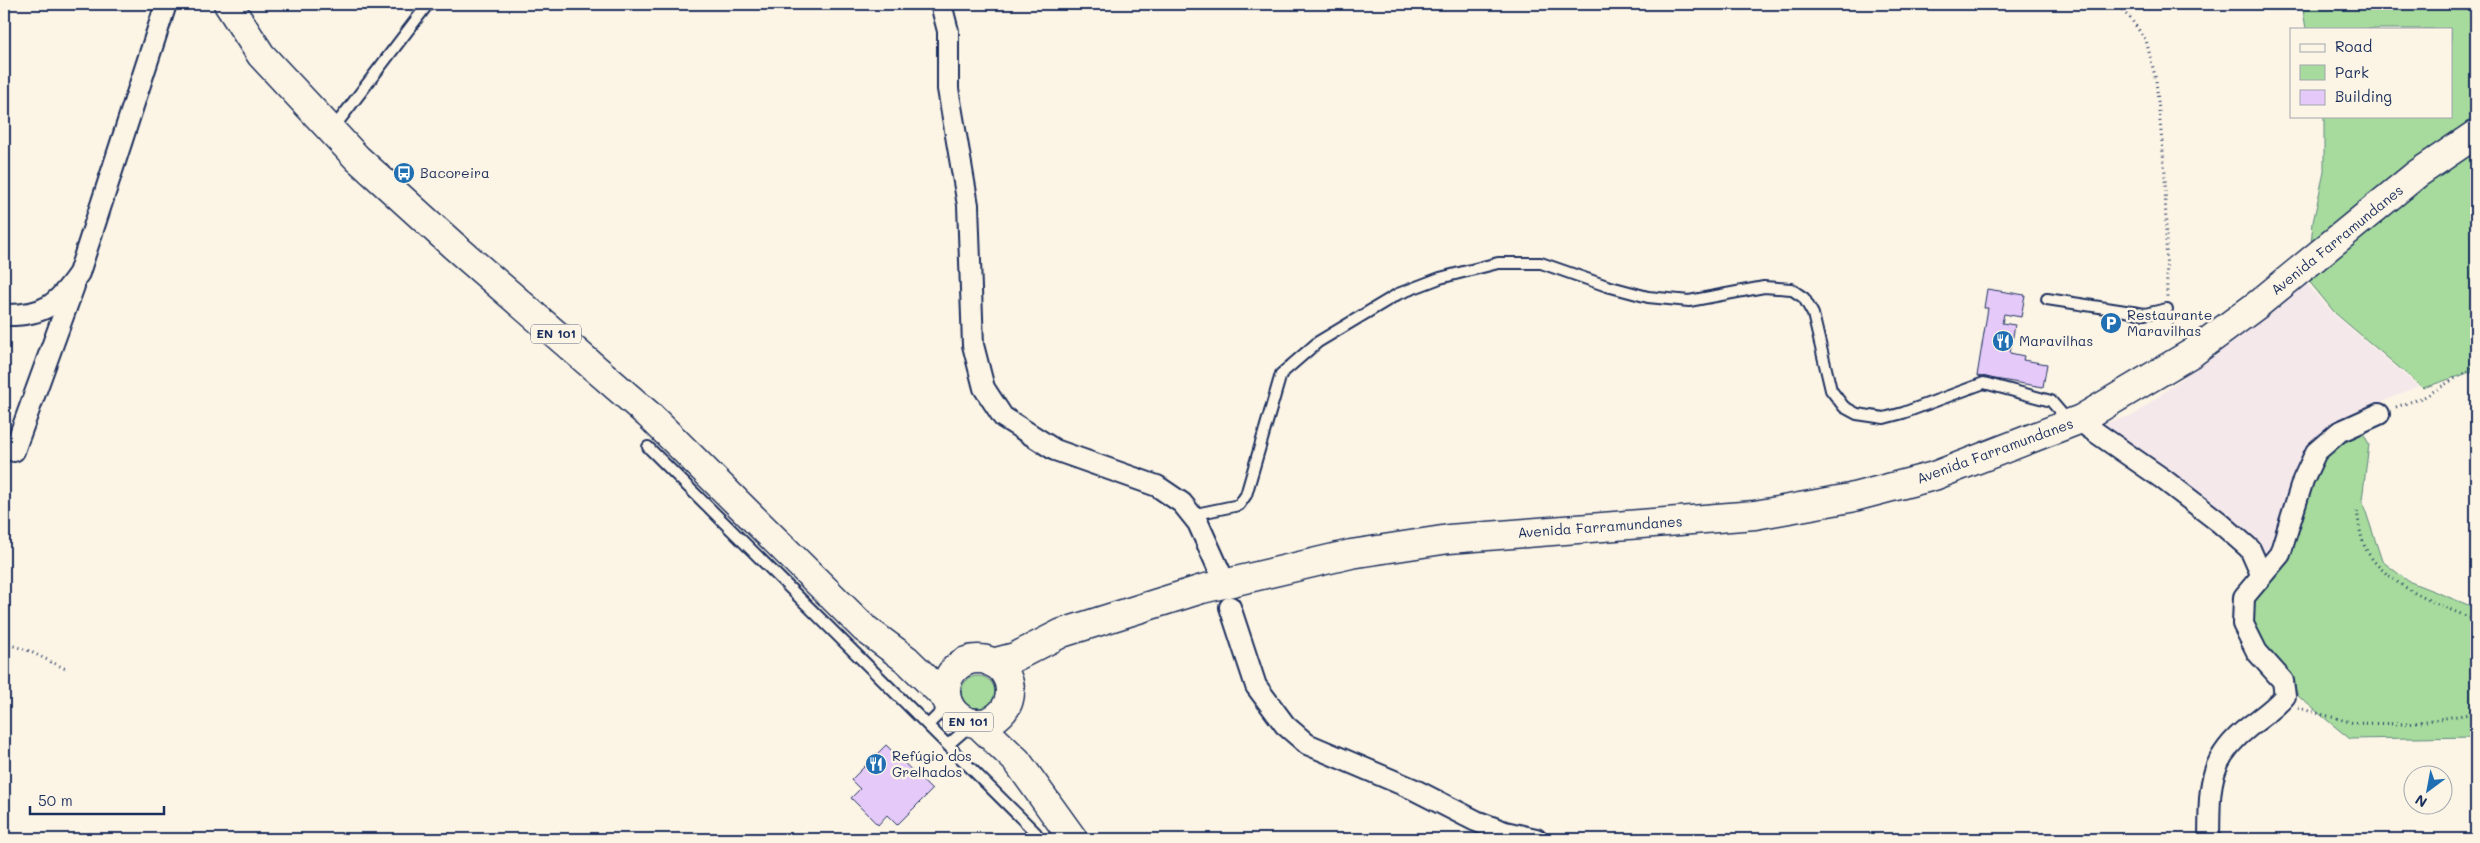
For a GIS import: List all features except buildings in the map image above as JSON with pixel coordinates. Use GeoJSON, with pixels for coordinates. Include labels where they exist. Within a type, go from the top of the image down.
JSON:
{"type":"FeatureCollection","features":[{"type":"Feature","properties":{"kind":"main road","name":"EN 101"},"geometry":{"type":"LineString","coordinates":[[228,4],[261,55],[331,131],[454,246],[648,415],[864,628],[897,652]]}},
{"type":"Feature","properties":{"kind":"main road","name":"Avenida Farramundanes"},"geometry":{"type":"LineString","coordinates":[[1045,644],[1062,633],[1202,589],[1351,554],[1449,539],[1755,515],[1850,498],[1934,476],[2076,422],[2192,353],[2257,305],[2417,174],[2476,134]]}},
{"type":"Feature","properties":{"kind":"main road"},"geometry":{"type":"LineString","coordinates":[[992,663],[1045,644]]}},
{"type":"Feature","properties":{"kind":"main road"},"geometry":{"type":"LineString","coordinates":[[1009,696],[1045,644]]}},
{"type":"Feature","properties":{"kind":"main road"},"geometry":{"type":"LineString","coordinates":[[897,652],[922,661],[964,662],[982,660],[992,663],[1005,674],[1023,758],[1036,787]]}},
{"type":"Feature","properties":{"kind":"main road"},"geometry":{"type":"LineString","coordinates":[[897,652],[919,670],[947,701]]}},
{"type":"Feature","properties":{"kind":"main road","name":"EN 101"},"geometry":{"type":"LineString","coordinates":[[964,662],[950,676],[946,687],[947,701],[958,717],[975,723],[991,722],[1000,715],[1009,696]]}},
{"type":"Feature","properties":{"kind":"main road"},"geometry":{"type":"LineString","coordinates":[[975,723],[1017,761],[1072,839]]}},
{"type":"Feature","properties":{"kind":"street"},"geometry":{"type":"LineString","coordinates":[[14,451],[79,273],[166,4]]}},
{"type":"Feature","properties":{"kind":"street"},"geometry":{"type":"LineString","coordinates":[[941,4],[948,31],[948,89],[968,205],[973,345],[984,388],[1003,417],[1055,450],[1157,486],[1182,503],[1198,524],[1220,572]]}},
{"type":"Feature","properties":{"kind":"street"},"geometry":{"type":"LineString","coordinates":[[4,315],[25,315],[47,308],[63,295],[79,273]]}},
{"type":"Feature","properties":{"kind":"street"},"geometry":{"type":"LineString","coordinates":[[2209,839],[2212,772],[2227,748],[2249,726],[2275,709],[2285,696],[2284,681],[2257,652],[2243,624],[2244,597],[2261,574],[2280,554],[2303,480],[2316,452],[2339,432],[2379,414]]}},
{"type":"Feature","properties":{"kind":"street"},"geometry":{"type":"LineString","coordinates":[[2076,422],[2088,427],[2164,479],[2219,522],[2250,549],[2261,574]]}},
{"type":"Feature","properties":{"kind":"street"},"geometry":{"type":"LineString","coordinates":[[1230,607],[1256,686],[1285,725],[1307,744],[1422,793],[1476,822],[1505,832],[1536,839]]}},
{"type":"Feature","properties":{"kind":"lane"},"geometry":{"type":"LineString","coordinates":[[331,131],[428,4]]}},
{"type":"Feature","properties":{"kind":"lane"},"geometry":{"type":"LineString","coordinates":[[1191,514],[1239,505],[1246,495],[1281,374],[1318,342],[1398,294],[1440,278],[1498,263],[1541,263],[1608,286],[1648,296],[1689,301],[1764,287],[1791,289],[1804,298],[1813,314],[1831,390],[1844,407],[1857,414],[1884,418],[1904,414],[1984,382],[2051,401],[2076,422]]}},
{"type":"Feature","properties":{"kind":"lane"},"geometry":{"type":"LineString","coordinates":[[2047,298],[2145,314],[2167,309]]}},
{"type":"Feature","properties":{"kind":"lane"},"geometry":{"type":"LineString","coordinates":[[648,447],[928,726],[949,744],[1036,833]]}},
{"type":"Feature","properties":{"kind":"lane"},"geometry":{"type":"LineString","coordinates":[[928,726],[947,701]]}},
{"type":"Feature","properties":{"kind":"lane"},"geometry":{"type":"LineString","coordinates":[[949,744],[975,723]]}},
{"type":"Feature","properties":{"kind":"path"},"geometry":{"type":"LineString","coordinates":[[2115,4],[2130,18],[2146,40],[2156,80],[2165,173],[2167,309],[2173,328],[2192,353]]}},
{"type":"Feature","properties":{"kind":"path"},"geometry":{"type":"LineString","coordinates":[[2379,414],[2424,397],[2476,366]]}},
{"type":"Feature","properties":{"kind":"path"},"geometry":{"type":"LineString","coordinates":[[2357,511],[2364,544],[2380,570],[2406,587],[2476,620]]}},
{"type":"Feature","properties":{"kind":"path"},"geometry":{"type":"LineString","coordinates":[[4,643],[27,650],[66,669]]}},
{"type":"Feature","properties":{"kind":"path"},"geometry":{"type":"LineString","coordinates":[[2275,709],[2293,707],[2354,723],[2408,724],[2476,713]]}},
{"type":"Feature","properties":{"kind":"shaded area"},"geometry":{"type":"Polygon","coordinates":[[[2306,283],[2334,314],[2418,386],[2328,426],[2307,446],[2274,555],[2262,570],[2252,548],[2088,427],[2134,415],[2306,283]]]}},
{"type":"Feature","properties":{"kind":"green space"},"geometry":{"type":"Polygon","coordinates":[[[2302,4],[2476,4],[2476,370],[2423,388],[2335,313],[2308,280],[2313,222],[2324,172],[2324,118],[2452,118],[2452,28],[2306,28],[2302,4]]]}},
{"type":"Feature","properties":{"kind":"green space"},"geometry":{"type":"Polygon","coordinates":[[[2363,433],[2369,444],[2362,500],[2382,561],[2408,581],[2476,608],[2476,737],[2350,739],[2298,696],[2289,671],[2265,649],[2253,628],[2250,607],[2320,454],[2348,434],[2363,433]]]}},
{"type":"Feature","properties":{"kind":"green space"},"geometry":{"type":"Polygon","coordinates":[[[978,676],[985,677],[990,681],[994,686],[994,700],[990,705],[985,709],[978,710],[971,709],[966,705],[962,700],[961,693],[962,686],[966,681],[971,677],[978,676]]]}},
{"type":"Feature","properties":{"kind":"place","name":"Bacoreira"},"geometry":{"type":"Point","coordinates":[404,173]}},
{"type":"Feature","properties":{"kind":"place","name":"Restaurante Maravilhas"},"geometry":{"type":"Point","coordinates":[2111,323]}},
{"type":"Feature","properties":{"kind":"place","name":"Maravilhas"},"geometry":{"type":"Point","coordinates":[2003,341]}},
{"type":"Feature","properties":{"kind":"place","name":"Refúgio dos Grelhados"},"geometry":{"type":"Point","coordinates":[876,764]}}]}
